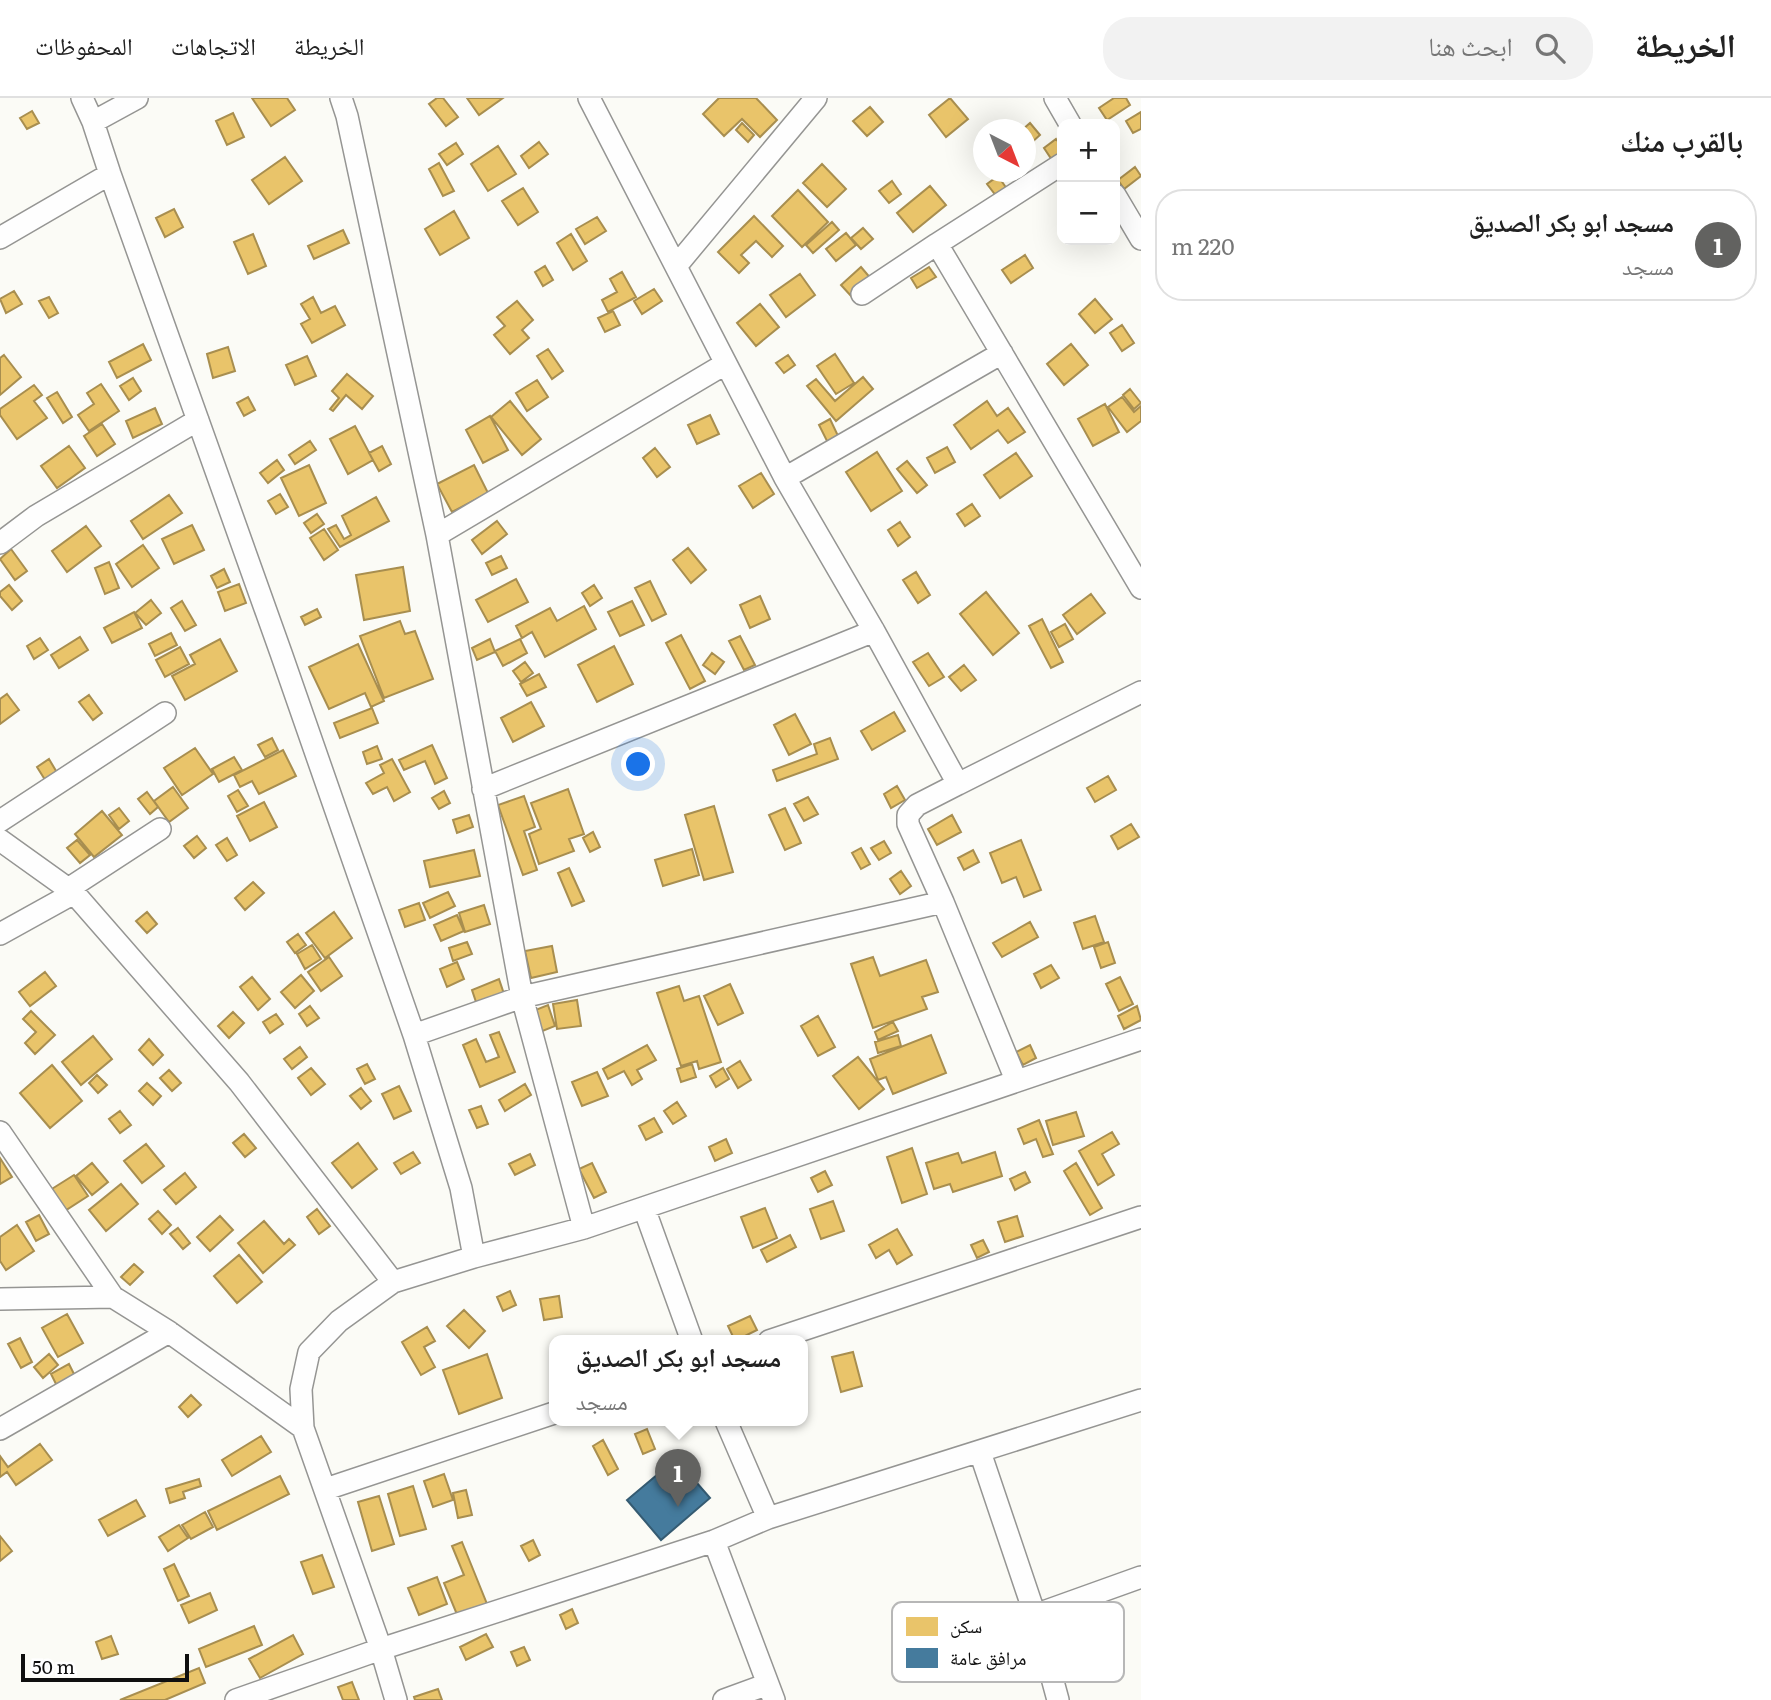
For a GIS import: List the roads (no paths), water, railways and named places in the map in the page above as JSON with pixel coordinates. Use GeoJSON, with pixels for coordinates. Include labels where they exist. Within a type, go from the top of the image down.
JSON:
{"type":"FeatureCollection","features":[{"type":"Feature","properties":{"kind":"street"},"geometry":{"type":"LineString","coordinates":[[82,98],[93,122],[414,1035],[461,1188],[474,1257]]}},
{"type":"Feature","properties":{"kind":"street"},"geometry":{"type":"LineString","coordinates":[[93,122],[137,98]]}},
{"type":"Feature","properties":{"kind":"street"},"geometry":{"type":"LineString","coordinates":[[341,98],[350,129],[437,535],[522,997],[584,1228]]}},
{"type":"Feature","properties":{"kind":"street"},"geometry":{"type":"LineString","coordinates":[[589,98],[785,478],[874,631],[958,784]]}},
{"type":"Feature","properties":{"kind":"street"},"geometry":{"type":"LineString","coordinates":[[677,265],[816,98]]}},
{"type":"Feature","properties":{"kind":"street"},"geometry":{"type":"LineString","coordinates":[[1055,98],[1067,119]]}},
{"type":"Feature","properties":{"kind":"street"},"geometry":{"type":"LineString","coordinates":[[862,294],[1057,167]]}},
{"type":"Feature","properties":{"kind":"street"},"geometry":{"type":"LineString","coordinates":[[0,238],[110,174]]}},
{"type":"Feature","properties":{"kind":"street"},"geometry":{"type":"LineString","coordinates":[[1120,199],[1134,211],[1141,239]]}},
{"type":"Feature","properties":{"kind":"street"},"geometry":{"type":"LineString","coordinates":[[937,244],[1141,588]]}},
{"type":"Feature","properties":{"kind":"street"},"geometry":{"type":"LineString","coordinates":[[785,478],[1002,353]]}},
{"type":"Feature","properties":{"kind":"street"},"geometry":{"type":"LineString","coordinates":[[437,535],[725,364]]}},
{"type":"Feature","properties":{"kind":"street"},"geometry":{"type":"LineString","coordinates":[[0,542],[36,516],[198,420]]}},
{"type":"Feature","properties":{"kind":"street"},"geometry":{"type":"LineString","coordinates":[[483,789],[874,631]]}},
{"type":"Feature","properties":{"kind":"street"},"geometry":{"type":"LineString","coordinates":[[1016,1080],[908,824],[908,815],[917,805],[1141,692]]}},
{"type":"Feature","properties":{"kind":"street"},"geometry":{"type":"LineString","coordinates":[[0,821],[165,713]]}},
{"type":"Feature","properties":{"kind":"street"},"geometry":{"type":"LineString","coordinates":[[0,934],[71,891],[160,829]]}},
{"type":"Feature","properties":{"kind":"street"},"geometry":{"type":"LineString","coordinates":[[0,840],[71,891],[239,1082],[393,1282]]}},
{"type":"Feature","properties":{"kind":"street"},"geometry":{"type":"LineString","coordinates":[[414,1035],[522,997],[943,902]]}},
{"type":"Feature","properties":{"kind":"street"},"geometry":{"type":"LineString","coordinates":[[396,1700],[381,1649],[303,1428],[301,1389],[309,1352],[339,1321],[393,1282],[584,1228],[1141,1039]]}},
{"type":"Feature","properties":{"kind":"street"},"geometry":{"type":"LineString","coordinates":[[0,1132],[113,1297],[169,1332],[303,1428]]}},
{"type":"Feature","properties":{"kind":"street"},"geometry":{"type":"LineString","coordinates":[[644,1208],[690,1335]]}},
{"type":"Feature","properties":{"kind":"street"},"geometry":{"type":"LineString","coordinates":[[787,1335],[1141,1217]]}},
{"type":"Feature","properties":{"kind":"street"},"geometry":{"type":"LineString","coordinates":[[0,1299],[113,1297]]}},
{"type":"Feature","properties":{"kind":"street"},"geometry":{"type":"LineString","coordinates":[[0,1429],[169,1332]]}},
{"type":"Feature","properties":{"kind":"street"},"geometry":{"type":"LineString","coordinates":[[236,1700],[381,1649],[715,1541],[768,1518],[1141,1400]]}},
{"type":"Feature","properties":{"kind":"street"},"geometry":{"type":"LineString","coordinates":[[326,1489],[549,1415]]}},
{"type":"Feature","properties":{"kind":"street"},"geometry":{"type":"LineString","coordinates":[[728,1426],[768,1518]]}},
{"type":"Feature","properties":{"kind":"street"},"geometry":{"type":"LineString","coordinates":[[981,1452],[1031,1602]]}},
{"type":"Feature","properties":{"kind":"street"},"geometry":{"type":"LineString","coordinates":[[715,1541],[771,1692],[724,1700]]}},
{"type":"Feature","properties":{"kind":"street"},"geometry":{"type":"LineString","coordinates":[[1071,1602],[1141,1577]]}},
{"type":"Feature","properties":{"kind":"street"},"geometry":{"type":"LineString","coordinates":[[1053,1682],[1058,1700]]}},
{"type":"Feature","properties":{"kind":"place","name":"مسجد ابو بكر الصديق"},"geometry":{"type":"Point","coordinates":[678,1507]}}]}
